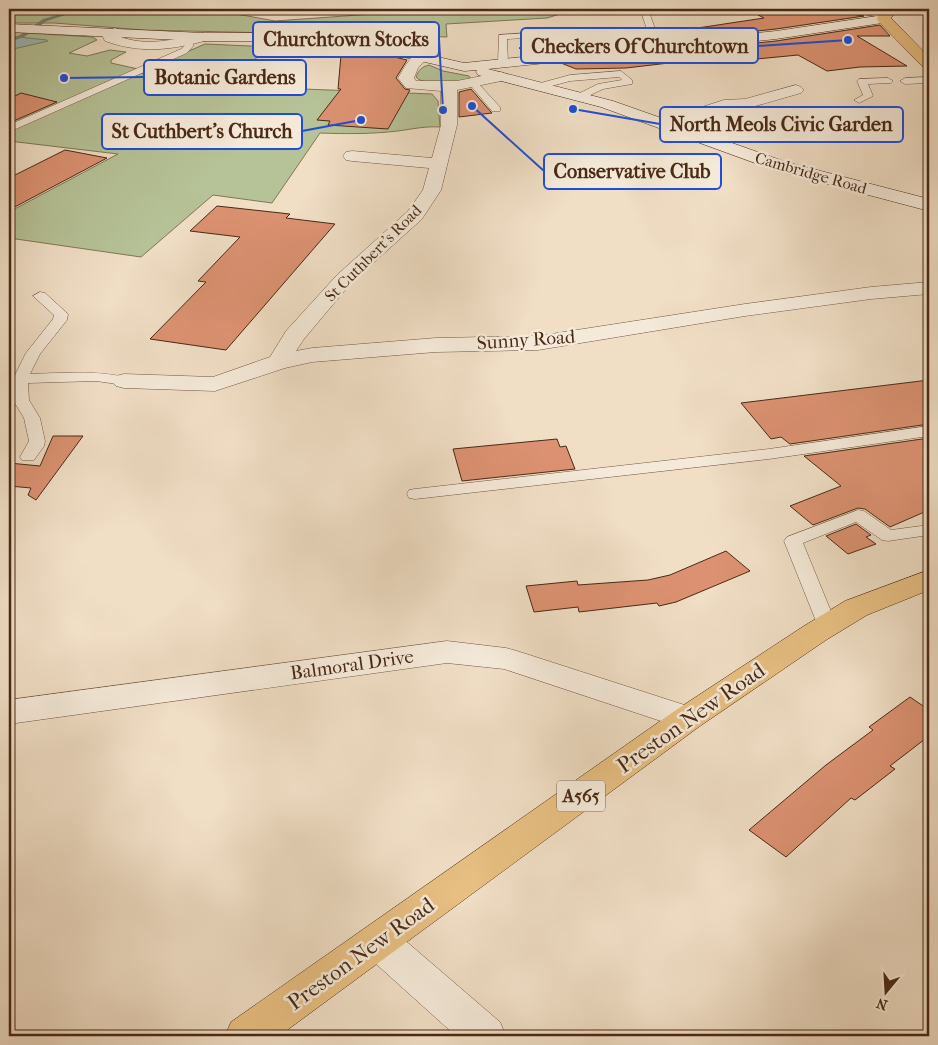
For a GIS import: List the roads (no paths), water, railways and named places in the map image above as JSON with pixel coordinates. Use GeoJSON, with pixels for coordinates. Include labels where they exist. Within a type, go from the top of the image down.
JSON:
{"type":"FeatureCollection","features":[{"type":"Feature","properties":{"kind":"main road"},"geometry":{"type":"LineString","coordinates":[[887,14],[914,51],[928,63]]}},
{"type":"Feature","properties":{"kind":"main road","name":"Preston New Road"},"geometry":{"type":"LineString","coordinates":[[246,1036],[688,718],[856,608],[929,579]]}},
{"type":"Feature","properties":{"kind":"street"},"geometry":{"type":"LineString","coordinates":[[856,9],[887,14]]}},
{"type":"Feature","properties":{"kind":"street"},"geometry":{"type":"LineString","coordinates":[[923,9],[929,9]]}},
{"type":"Feature","properties":{"kind":"street"},"geometry":{"type":"LineString","coordinates":[[421,57],[407,73],[406,78],[412,85],[449,86],[474,84],[502,70],[661,46],[786,34],[887,14]]}},
{"type":"Feature","properties":{"kind":"street"},"geometry":{"type":"LineString","coordinates":[[15,28],[49,28],[203,37]]}},
{"type":"Feature","properties":{"kind":"street"},"geometry":{"type":"LineString","coordinates":[[115,32],[110,35],[110,38],[137,46],[157,47],[203,37]]}},
{"type":"Feature","properties":{"kind":"street","name":"Cambridge Road"},"geometry":{"type":"LineString","coordinates":[[203,37],[286,37],[421,57],[464,67],[502,70],[540,86],[664,124],[780,166],[929,205]]}},
{"type":"Feature","properties":{"kind":"street","name":"St Cuthbert's Road"},"geometry":{"type":"LineString","coordinates":[[279,362],[294,336],[344,279],[415,215],[432,190],[449,125],[449,86]]}},
{"type":"Feature","properties":{"kind":"street"},"geometry":{"type":"LineString","coordinates":[[664,124],[730,103],[746,104],[796,90]]}},
{"type":"Feature","properties":{"kind":"street"},"geometry":{"type":"LineString","coordinates":[[352,156],[439,164]]}},
{"type":"Feature","properties":{"kind":"street","name":"Sunny Road"},"geometry":{"type":"LineString","coordinates":[[124,381],[215,384],[279,362],[312,354],[436,345],[538,343],[774,306],[871,293],[929,288]]}},
{"type":"Feature","properties":{"kind":"street","name":"Balmoral Drive"},"geometry":{"type":"LineString","coordinates":[[9,712],[447,652],[506,659],[688,718]]}},
{"type":"Feature","properties":{"kind":"street"},"geometry":{"type":"LineString","coordinates":[[379,942],[485,1036]]}},
{"type":"Feature","properties":{"kind":"lane"},"geometry":{"type":"LineString","coordinates":[[645,12],[654,38],[661,46]]}},
{"type":"Feature","properties":{"kind":"lane"},"geometry":{"type":"LineString","coordinates":[[502,70],[502,37],[573,33]]}},
{"type":"Feature","properties":{"kind":"lane"},"geometry":{"type":"LineString","coordinates":[[9,129],[184,51],[190,45],[186,42]]}},
{"type":"Feature","properties":{"kind":"lane"},"geometry":{"type":"LineString","coordinates":[[540,86],[570,78],[621,74],[629,82],[601,86],[580,97]]}},
{"type":"Feature","properties":{"kind":"lane"},"geometry":{"type":"LineString","coordinates":[[905,81],[929,80]]}},
{"type":"Feature","properties":{"kind":"lane"},"geometry":{"type":"LineString","coordinates":[[859,100],[868,96],[862,81],[888,81]]}},
{"type":"Feature","properties":{"kind":"lane"},"geometry":{"type":"LineString","coordinates":[[474,84],[496,109]]}},
{"type":"Feature","properties":{"kind":"lane"},"geometry":{"type":"LineString","coordinates":[[28,457],[36,446],[37,441],[32,418],[21,400],[20,379],[33,353],[60,320],[61,314],[40,296]]}},
{"type":"Feature","properties":{"kind":"lane"},"geometry":{"type":"LineString","coordinates":[[20,379],[96,377],[124,381]]}},
{"type":"Feature","properties":{"kind":"lane"},"geometry":{"type":"LineString","coordinates":[[415,494],[770,454],[929,431]]}},
{"type":"Feature","properties":{"kind":"lane"},"geometry":{"type":"LineString","coordinates":[[827,626],[793,541],[858,515],[888,536],[929,530]]}},
{"type":"Feature","properties":{"kind":"water"},"geometry":{"type":"Polygon","coordinates":[[[9,36],[47,40],[48,41],[9,50],[9,36]]]}},
{"type":"Feature","properties":{"kind":"waterway"},"geometry":{"type":"LineString","coordinates":[[9,41],[22,36],[45,20],[82,9]]}},
{"type":"Feature","properties":{"kind":"place","name":"Checkers Of Churchtown"},"geometry":{"type":"Point","coordinates":[848,40]}},
{"type":"Feature","properties":{"kind":"place","name":"Botanic Gardens"},"geometry":{"type":"Point","coordinates":[64,78]}},
{"type":"Feature","properties":{"kind":"place","name":"Conservative Club"},"geometry":{"type":"Point","coordinates":[472,106]}},
{"type":"Feature","properties":{"kind":"place","name":"North Meols Civic Garden"},"geometry":{"type":"Point","coordinates":[573,109]}},
{"type":"Feature","properties":{"kind":"place","name":"Churchtown Stocks"},"geometry":{"type":"Point","coordinates":[443,110]}},
{"type":"Feature","properties":{"kind":"place","name":"St Cuthbert's Church"},"geometry":{"type":"Point","coordinates":[361,120]}}]}
